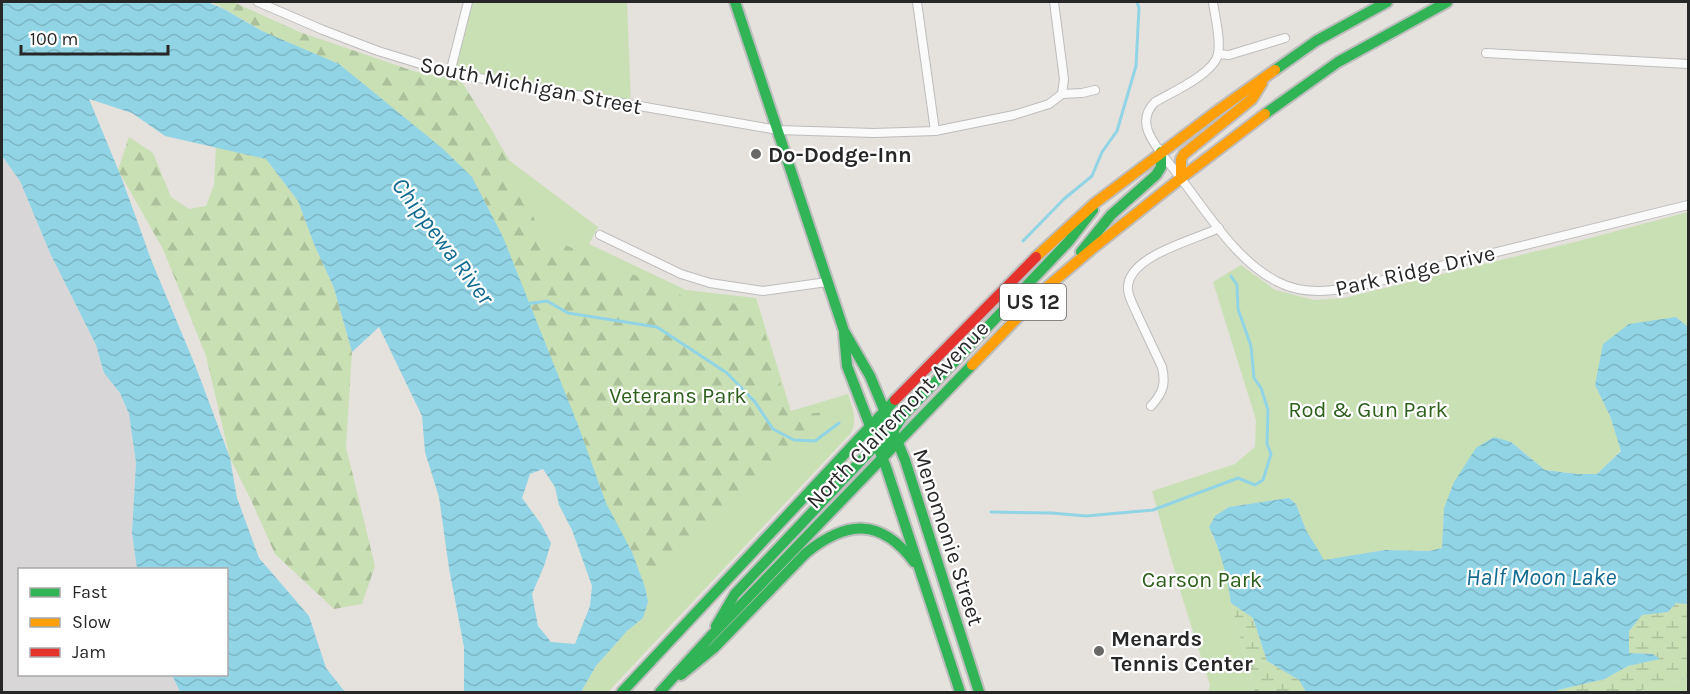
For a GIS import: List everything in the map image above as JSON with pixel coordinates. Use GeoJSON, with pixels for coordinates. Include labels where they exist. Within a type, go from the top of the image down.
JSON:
{"type":"FeatureCollection","features":[{"type":"Feature","properties":{"kind":"main road","name":"Menomonie Street"},"geometry":{"type":"LineString","coordinates":[[735,2],[844,331],[870,376],[906,460],[979,693]]}},
{"type":"Feature","properties":{"kind":"main road","name":"North Clairemont Avenue"},"geometry":{"type":"LineString","coordinates":[[622,693],[884,410],[1030,263],[1102,198],[1161,152],[1316,41],[1387,2]]}},
{"type":"Feature","properties":{"kind":"main road","name":"North Clairemont Avenue"},"geometry":{"type":"LineString","coordinates":[[660,693],[882,456],[895,435],[1038,296],[1232,138],[1338,62],[1447,2]]}},
{"type":"Feature","properties":{"kind":"main road"},"geometry":{"type":"LineString","coordinates":[[1181,178],[1181,159],[1184,154],[1252,99],[1268,75]]}},
{"type":"Feature","properties":{"kind":"main road"},"geometry":{"type":"LineString","coordinates":[[1068,270],[1093,235],[1111,215],[1156,175],[1161,167],[1161,152]]}},
{"type":"Feature","properties":{"kind":"main road"},"geometry":{"type":"LineString","coordinates":[[895,435],[902,417],[1069,241],[1102,198]]}},
{"type":"Feature","properties":{"kind":"main road","name":"Menomonie Street"},"geometry":{"type":"LineString","coordinates":[[844,331],[847,366],[882,456],[960,693]]}},
{"type":"Feature","properties":{"kind":"main road"},"geometry":{"type":"LineString","coordinates":[[710,637],[735,594],[876,443],[881,431],[884,410]]}},
{"type":"Feature","properties":{"kind":"main road"},"geometry":{"type":"LineString","coordinates":[[660,693],[714,648],[815,544],[830,534],[860,528],[879,532],[899,543],[911,556],[920,571]]}},
{"type":"Feature","properties":{"kind":"street","name":"South Michigan Street"},"geometry":{"type":"LineString","coordinates":[[261,2],[357,43],[450,73],[778,130],[874,133],[935,131],[1014,115],[1049,104],[1062,94]]}},
{"type":"Feature","properties":{"kind":"street"},"geometry":{"type":"LineString","coordinates":[[450,73],[468,2]]}},
{"type":"Feature","properties":{"kind":"street"},"geometry":{"type":"LineString","coordinates":[[918,2],[935,131]]}},
{"type":"Feature","properties":{"kind":"street"},"geometry":{"type":"LineString","coordinates":[[1054,2],[1064,79],[1062,94],[1095,90]]}},
{"type":"Feature","properties":{"kind":"street"},"geometry":{"type":"LineString","coordinates":[[1213,2],[1218,54],[1229,55],[1285,38]]}},
{"type":"Feature","properties":{"kind":"street"},"geometry":{"type":"LineString","coordinates":[[1486,53],[1689,64]]}},
{"type":"Feature","properties":{"kind":"street","name":"Park Ridge Drive"},"geometry":{"type":"LineString","coordinates":[[1218,54],[1215,62],[1206,72],[1150,106],[1146,118],[1148,130],[1161,152],[1244,257],[1268,276],[1295,288],[1326,291],[1363,285],[1689,205]]}},
{"type":"Feature","properties":{"kind":"street"},"geometry":{"type":"LineString","coordinates":[[1151,406],[1164,389],[1164,376],[1129,296],[1128,289],[1132,274],[1141,263],[1153,256],[1219,228]]}},
{"type":"Feature","properties":{"kind":"street"},"geometry":{"type":"LineString","coordinates":[[600,235],[681,274],[710,283],[763,291],[827,282]]}},
{"type":"Feature","properties":{"kind":"shaded area"},"geometry":{"type":"Polygon","coordinates":[[[2,156],[20,181],[50,253],[96,345],[104,373],[120,393],[129,414],[136,463],[132,533],[137,568],[18,568],[18,676],[172,676],[180,692],[2,692],[2,156]]]}},
{"type":"Feature","properties":{"kind":"green space","name":"Veterans Park"},"geometry":{"type":"Polygon","coordinates":[[[212,2],[233,2],[302,33],[416,72],[460,79],[493,132],[542,235],[683,296],[757,307],[790,416],[823,412],[645,587],[632,552],[606,503],[578,425],[503,237],[472,177],[442,148],[386,102],[212,2]]]}},
{"type":"Feature","properties":{"kind":"green space"},"geometry":{"type":"Polygon","coordinates":[[[468,2],[627,2],[631,105],[450,73],[468,2]]]}},
{"type":"Feature","properties":{"kind":"green space","name":"Veterans Park"},"geometry":{"type":"Polygon","coordinates":[[[302,33],[416,72],[460,79],[510,161],[598,227],[589,244],[686,290],[756,298],[791,411],[848,394],[854,418],[851,433],[608,692],[581,692],[596,666],[627,631],[643,618],[648,602],[632,552],[302,33]]]}},
{"type":"Feature","properties":{"kind":"green space"},"geometry":{"type":"Polygon","coordinates":[[[129,137],[153,153],[171,197],[189,209],[206,206],[214,185],[216,147],[266,159],[298,201],[334,288],[352,352],[346,447],[375,566],[362,604],[334,609],[275,554],[230,458],[206,356],[163,249],[118,170],[129,137]]]}},
{"type":"Feature","properties":{"kind":"green space","name":"Rod & Gun Park"},"geometry":{"type":"Polygon","coordinates":[[[1688,212],[1688,327],[1676,317],[1595,385],[1610,416],[1621,450],[1597,474],[1545,470],[1511,442],[1444,508],[1443,548],[1429,551],[1385,550],[1324,561],[1306,530],[1296,504],[1289,498],[1229,507],[1209,527],[1223,560],[1230,587],[1231,603],[1255,692],[1208,692],[1210,685],[1152,491],[1235,464],[1255,447],[1256,420],[1213,282],[1241,265],[1275,290],[1314,300],[1344,298],[1688,212]]]}},
{"type":"Feature","properties":{"kind":"green space"},"geometry":{"type":"Polygon","coordinates":[[[1676,602],[1688,604],[1688,678],[1634,692],[1555,692],[1605,679],[1628,666],[1659,659],[1653,654],[1629,653],[1629,631],[1642,614],[1668,612],[1676,602]]]}},
{"type":"Feature","properties":{"kind":"green space"},"geometry":{"type":"Polygon","coordinates":[[[1231,603],[1253,618],[1267,661],[1299,680],[1306,692],[1255,692],[1231,603]]]}},
{"type":"Feature","properties":{"kind":"green space"},"geometry":{"type":"Polygon","coordinates":[[[1688,678],[1688,692],[1634,692],[1688,678]]]}},
{"type":"Feature","properties":{"kind":"water","name":"Chippewa River"},"geometry":{"type":"Polygon","coordinates":[[[2,2],[207,2],[262,31],[339,64],[442,148],[472,177],[503,237],[578,425],[606,503],[632,552],[648,602],[643,618],[627,631],[596,666],[581,692],[464,692],[464,647],[449,568],[439,497],[425,452],[422,416],[379,327],[352,352],[334,288],[298,201],[266,159],[165,136],[132,113],[89,99],[230,458],[237,498],[259,558],[309,616],[326,668],[345,692],[180,692],[172,676],[228,676],[228,568],[137,568],[132,533],[136,463],[129,414],[120,393],[104,373],[96,345],[50,253],[20,181],[2,156],[2,2]],[[543,469],[530,474],[522,498],[541,524],[551,543],[532,594],[538,626],[551,642],[575,644],[590,606],[592,586],[572,530],[559,505],[555,487],[543,469]]]}},
{"type":"Feature","properties":{"kind":"water","name":"Half Moon Lake"},"geometry":{"type":"Polygon","coordinates":[[[1676,317],[1688,327],[1688,604],[1676,603],[1668,612],[1642,615],[1629,631],[1629,653],[1653,654],[1660,659],[1628,666],[1605,679],[1555,692],[1306,692],[1299,680],[1267,661],[1253,618],[1231,603],[1223,564],[1209,527],[1215,516],[1229,507],[1289,498],[1296,504],[1306,530],[1324,560],[1385,550],[1429,551],[1442,548],[1444,508],[1454,482],[1476,448],[1494,437],[1511,442],[1545,470],[1577,474],[1597,474],[1621,451],[1610,416],[1595,385],[1603,344],[1629,324],[1676,317]]]}},
{"type":"Feature","properties":{"kind":"waterway"},"geometry":{"type":"LineString","coordinates":[[1023,241],[1064,199],[1092,176],[1102,152],[1117,131],[1136,66],[1139,8],[1137,2]]}},
{"type":"Feature","properties":{"kind":"waterway"},"geometry":{"type":"LineString","coordinates":[[991,512],[1086,516],[1153,510],[1238,478],[1255,485],[1263,480],[1271,454],[1267,444],[1268,410],[1261,388],[1254,378],[1251,346],[1238,309],[1237,285],[1231,276]]}},
{"type":"Feature","properties":{"kind":"waterway"},"geometry":{"type":"LineString","coordinates":[[526,304],[547,301],[568,313],[657,327],[727,373],[755,402],[773,429],[794,440],[815,441],[839,423]]}},
{"type":"Feature","properties":{"kind":"traffic: fast"},"geometry":{"type":"LineString","coordinates":[[735,2],[844,331],[870,376],[905,460],[979,692]]}},
{"type":"Feature","properties":{"kind":"traffic: fast"},"geometry":{"type":"LineString","coordinates":[[1275,70],[1316,41],[1387,2]]}},
{"type":"Feature","properties":{"kind":"traffic: fast"},"geometry":{"type":"LineString","coordinates":[[1265,114],[1338,62],[1447,2]]}},
{"type":"Feature","properties":{"kind":"traffic: fast"},"geometry":{"type":"LineString","coordinates":[[1081,252],[1111,215],[1156,175],[1161,167],[1161,152]]}},
{"type":"Feature","properties":{"kind":"traffic: fast"},"geometry":{"type":"LineString","coordinates":[[882,456],[890,436],[902,417],[1069,241],[1093,210]]}},
{"type":"Feature","properties":{"kind":"traffic: fast"},"geometry":{"type":"LineString","coordinates":[[844,334],[847,366],[887,470],[960,692]]}},
{"type":"Feature","properties":{"kind":"traffic: fast"},"geometry":{"type":"LineString","coordinates":[[660,692],[972,365]]}},
{"type":"Feature","properties":{"kind":"traffic: fast"},"geometry":{"type":"LineString","coordinates":[[622,692],[895,400]]}},
{"type":"Feature","properties":{"kind":"traffic: fast"},"geometry":{"type":"LineString","coordinates":[[716,626],[735,594],[871,450],[880,436],[884,413]]}},
{"type":"Feature","properties":{"kind":"traffic: fast"},"geometry":{"type":"LineString","coordinates":[[681,675],[714,648],[806,553],[836,534],[849,530],[876,531],[889,537],[914,562]]}},
{"type":"Feature","properties":{"kind":"traffic: slow"},"geometry":{"type":"LineString","coordinates":[[1036,257],[1095,203],[1275,70]]}},
{"type":"Feature","properties":{"kind":"traffic: slow"},"geometry":{"type":"LineString","coordinates":[[1181,178],[1181,159],[1184,154],[1252,99],[1262,83]]}},
{"type":"Feature","properties":{"kind":"traffic: slow"},"geometry":{"type":"LineString","coordinates":[[972,365],[1046,288],[1181,178],[1265,114]]}},
{"type":"Feature","properties":{"kind":"traffic: jam"},"geometry":{"type":"LineString","coordinates":[[895,400],[1036,257]]}},
{"type":"Feature","properties":{"kind":"place","name":"Do-Dodge-Inn"},"geometry":{"type":"Point","coordinates":[756,154]}},
{"type":"Feature","properties":{"kind":"place","name":"Menards Tennis Center"},"geometry":{"type":"Point","coordinates":[1099,651]}},
{"type":"Feature","properties":{"kind":"park label","name":"Carson Park"},"geometry":{"type":"Point","coordinates":[1202,579]}}]}
